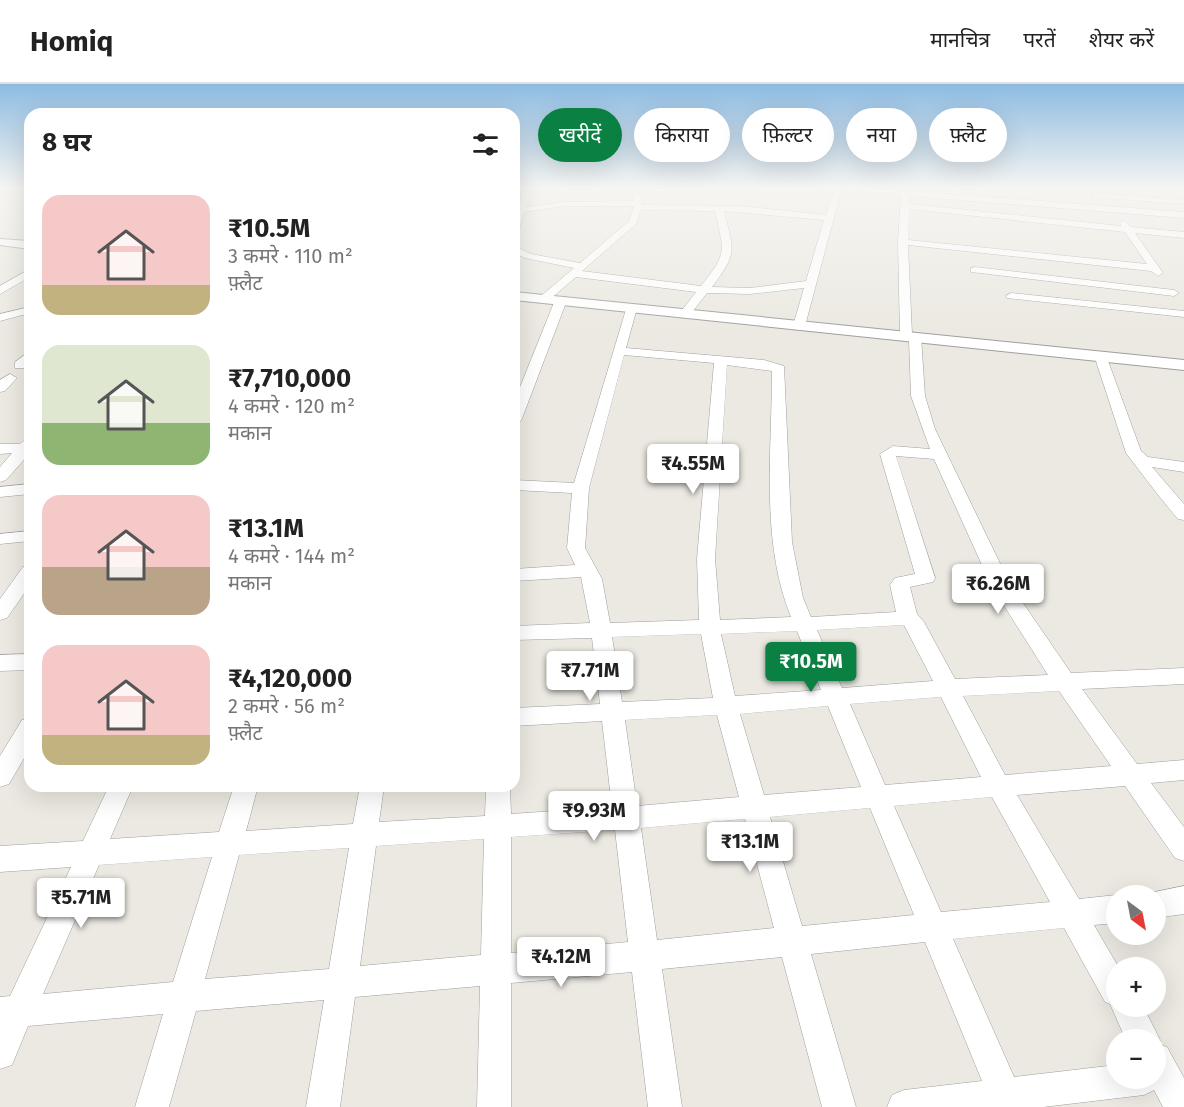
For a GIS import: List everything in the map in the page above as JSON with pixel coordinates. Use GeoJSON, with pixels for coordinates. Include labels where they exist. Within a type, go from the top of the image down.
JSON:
{"type":"FeatureCollection","features":[{"type":"Feature","properties":{"kind":"street"},"geometry":{"type":"LineString","coordinates":[[545,298],[618,235]]}},
{"type":"Feature","properties":{"kind":"street"},"geometry":{"type":"LineString","coordinates":[[685,314],[723,265],[729,251],[725,235]]}},
{"type":"Feature","properties":{"kind":"street"},"geometry":{"type":"LineString","coordinates":[[799,326],[823,235]]}},
{"type":"Feature","properties":{"kind":"street"},"geometry":{"type":"LineString","coordinates":[[903,235],[910,337],[918,396],[941,456],[1001,585],[1064,681],[1184,849]]}},
{"type":"Feature","properties":{"kind":"street"},"geometry":{"type":"LineString","coordinates":[[1126,235],[1184,235]]}},
{"type":"Feature","properties":{"kind":"street"},"geometry":{"type":"LineString","coordinates":[[1126,235],[1136,242],[1184,306]]}},
{"type":"Feature","properties":{"kind":"street"},"geometry":{"type":"LineString","coordinates":[[0,242],[24,244]]}},
{"type":"Feature","properties":{"kind":"street"},"geometry":{"type":"LineString","coordinates":[[903,242],[1155,267]]}},
{"type":"Feature","properties":{"kind":"street"},"geometry":{"type":"LineString","coordinates":[[1136,242],[1155,243]]}},
{"type":"Feature","properties":{"kind":"street"},"geometry":{"type":"LineString","coordinates":[[0,248],[24,250]]}},
{"type":"Feature","properties":{"kind":"street"},"geometry":{"type":"LineString","coordinates":[[520,252],[576,270],[703,290],[778,291],[810,284]]}},
{"type":"Feature","properties":{"kind":"street"},"geometry":{"type":"LineString","coordinates":[[975,270],[1174,293]]}},
{"type":"Feature","properties":{"kind":"street"},"geometry":{"type":"LineString","coordinates":[[0,291],[24,276]]}},
{"type":"Feature","properties":{"kind":"street"},"geometry":{"type":"LineString","coordinates":[[520,294],[685,314],[1184,365]]}},
{"type":"Feature","properties":{"kind":"street"},"geometry":{"type":"LineString","coordinates":[[1011,296],[1184,314]]}},
{"type":"Feature","properties":{"kind":"street"},"geometry":{"type":"LineString","coordinates":[[520,406],[561,300]]}},
{"type":"Feature","properties":{"kind":"street"},"geometry":{"type":"LineString","coordinates":[[631,308],[581,488],[575,536],[576,548],[588,570],[596,593],[665,1107]]}},
{"type":"Feature","properties":{"kind":"street"},"geometry":{"type":"LineString","coordinates":[[0,318],[24,311]]}},
{"type":"Feature","properties":{"kind":"street"},"geometry":{"type":"LineString","coordinates":[[620,351],[764,364],[779,369],[781,526],[786,573],[793,598],[1007,1101]]}},
{"type":"Feature","properties":{"kind":"street"},"geometry":{"type":"LineString","coordinates":[[1101,358],[1134,453],[1143,461],[1184,467]]}},
{"type":"Feature","properties":{"kind":"street"},"geometry":{"type":"LineString","coordinates":[[721,360],[706,560],[710,628],[726,706],[838,1107]]}},
{"type":"Feature","properties":{"kind":"street"},"geometry":{"type":"LineString","coordinates":[[20,365],[24,361]]}},
{"type":"Feature","properties":{"kind":"street"},"geometry":{"type":"LineString","coordinates":[[0,388],[10,378]]}},
{"type":"Feature","properties":{"kind":"street"},"geometry":{"type":"LineString","coordinates":[[0,449],[24,446]]}},
{"type":"Feature","properties":{"kind":"street"},"geometry":{"type":"LineString","coordinates":[[0,477],[24,450]]}},
{"type":"Feature","properties":{"kind":"street"},"geometry":{"type":"LineString","coordinates":[[908,618],[900,585],[902,582],[926,578],[888,454],[893,451],[941,456]]}},
{"type":"Feature","properties":{"kind":"street"},"geometry":{"type":"LineString","coordinates":[[1143,461],[1145,470],[1184,515]]}},
{"type":"Feature","properties":{"kind":"street"},"geometry":{"type":"LineString","coordinates":[[520,485],[581,488]]}},
{"type":"Feature","properties":{"kind":"street"},"geometry":{"type":"LineString","coordinates":[[0,492],[24,490]]}},
{"type":"Feature","properties":{"kind":"street"},"geometry":{"type":"LineString","coordinates":[[0,538],[24,536]]}},
{"type":"Feature","properties":{"kind":"street"},"geometry":{"type":"LineString","coordinates":[[520,575],[588,570]]}},
{"type":"Feature","properties":{"kind":"street"},"geometry":{"type":"LineString","coordinates":[[0,613],[24,580]]}},
{"type":"Feature","properties":{"kind":"street"},"geometry":{"type":"LineString","coordinates":[[520,633],[710,628],[908,618],[914,622],[999,787],[1106,974]]}},
{"type":"Feature","properties":{"kind":"street"},"geometry":{"type":"LineString","coordinates":[[0,663],[24,662]]}},
{"type":"Feature","properties":{"kind":"street"},"geometry":{"type":"LineString","coordinates":[[520,717],[726,706],[946,688],[1184,676]]}},
{"type":"Feature","properties":{"kind":"street"},"geometry":{"type":"LineString","coordinates":[[0,777],[16,748]]}},
{"type":"Feature","properties":{"kind":"street"},"geometry":{"type":"LineString","coordinates":[[0,859],[626,818],[1184,770]]}},
{"type":"Feature","properties":{"kind":"street"},"geometry":{"type":"LineString","coordinates":[[0,1053],[9,1012],[90,853],[118,792]]}},
{"type":"Feature","properties":{"kind":"street"},"geometry":{"type":"LineString","coordinates":[[152,1107],[244,792]]}},
{"type":"Feature","properties":{"kind":"street"},"geometry":{"type":"LineString","coordinates":[[323,1107],[371,792]]}},
{"type":"Feature","properties":{"kind":"street"},"geometry":{"type":"LineString","coordinates":[[494,1107],[498,792]]}},
{"type":"Feature","properties":{"kind":"street"},"geometry":{"type":"LineString","coordinates":[[1166,902],[1184,900]]}},
{"type":"Feature","properties":{"kind":"street"},"geometry":{"type":"LineString","coordinates":[[9,1012],[644,956],[1106,910]]}},
{"type":"Feature","properties":{"kind":"street"},"geometry":{"type":"LineString","coordinates":[[1166,1081],[1182,1107]]}},
{"type":"Feature","properties":{"kind":"street"},"geometry":{"type":"LineString","coordinates":[[904,1107],[1007,1101],[1106,1083]]}}]}
